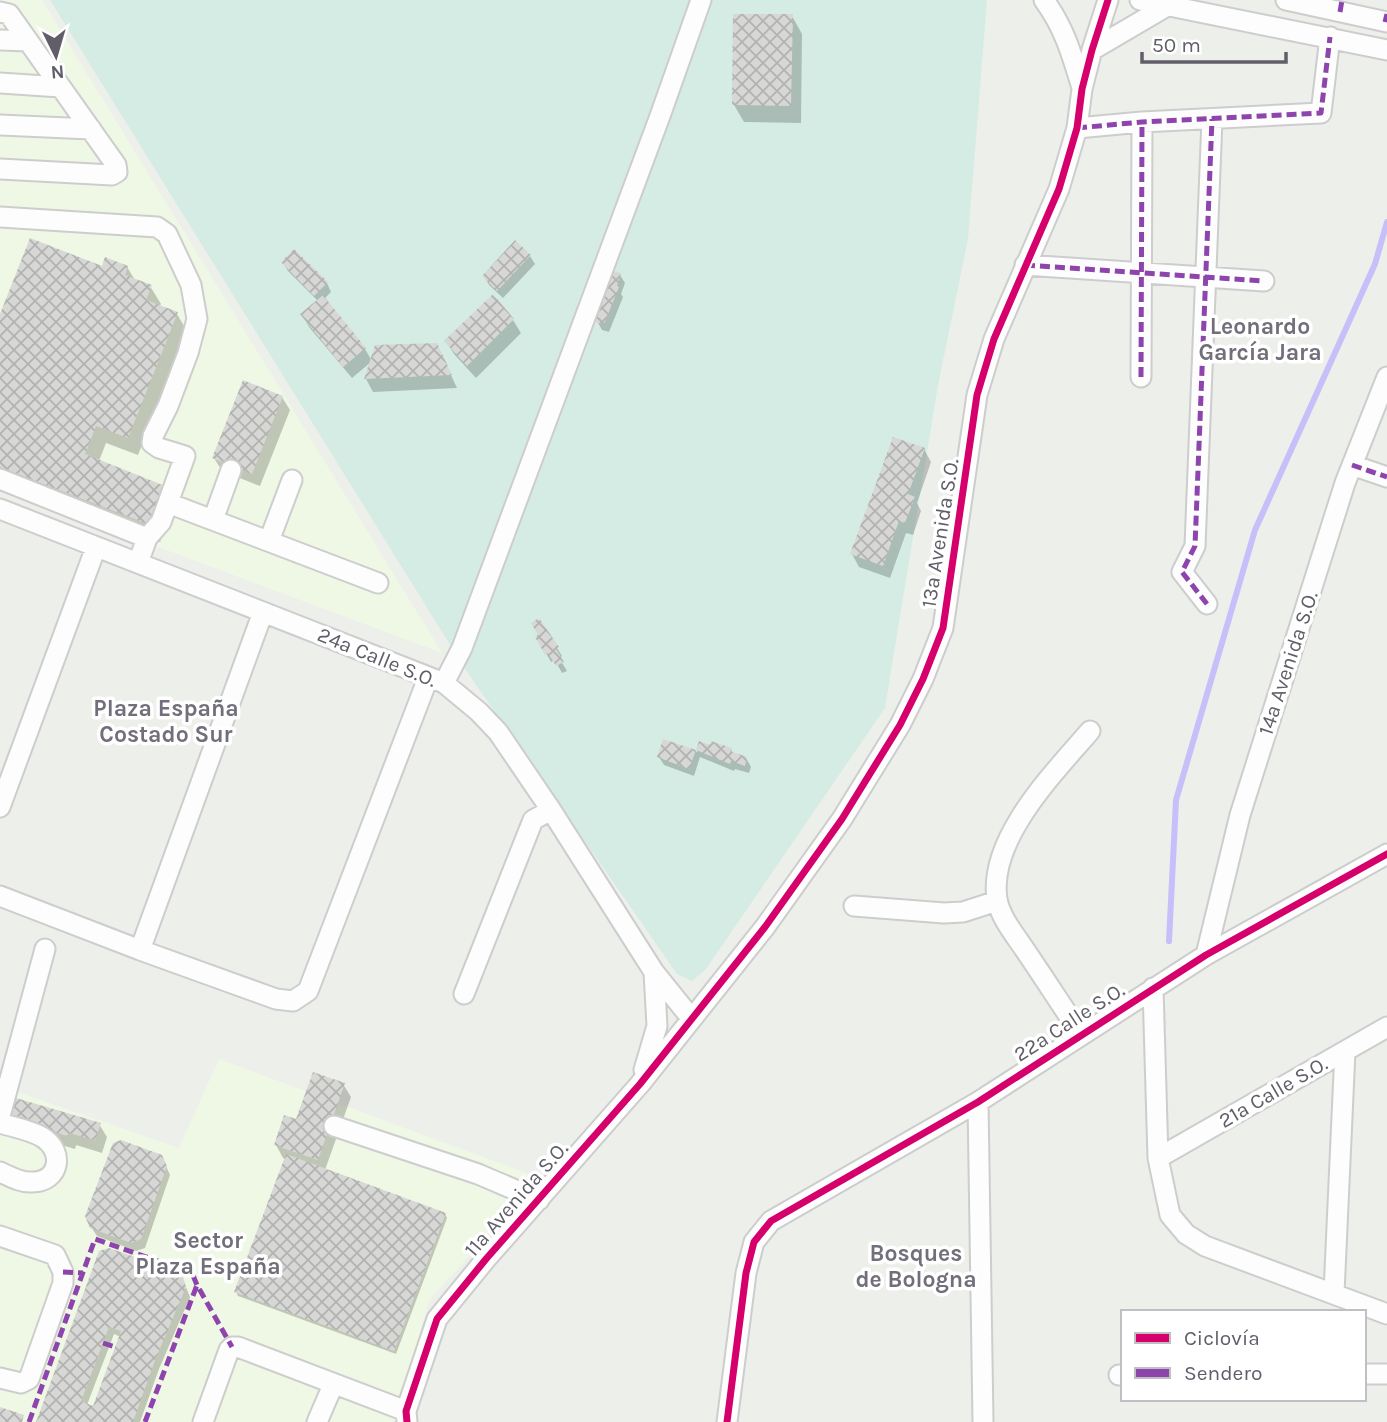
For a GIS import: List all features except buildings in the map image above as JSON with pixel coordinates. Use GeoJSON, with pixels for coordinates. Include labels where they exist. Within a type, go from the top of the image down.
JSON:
{"type":"FeatureCollection","features":[{"type":"Feature","properties":{"kind":"street"},"geometry":{"type":"LineString","coordinates":[[0,896],[276,999],[293,1000],[308,991],[436,680],[467,635],[701,0]]}},
{"type":"Feature","properties":{"kind":"street"},"geometry":{"type":"LineString","coordinates":[[1044,0],[1058,20],[1070,46],[1082,89]]}},
{"type":"Feature","properties":{"kind":"street","name":"13a Avenida S.O."},"geometry":{"type":"LineString","coordinates":[[691,1018],[765,927],[842,819],[893,737],[923,679],[943,628],[977,395],[994,340],[1059,189],[1077,128],[1082,89],[1092,50],[1108,0]]}},
{"type":"Feature","properties":{"kind":"street"},"geometry":{"type":"LineString","coordinates":[[1140,0],[1387,50]]}},
{"type":"Feature","properties":{"kind":"street"},"geometry":{"type":"LineString","coordinates":[[1286,0],[1341,6],[1386,20]]}},
{"type":"Feature","properties":{"kind":"street"},"geometry":{"type":"LineString","coordinates":[[1092,50],[1167,6]]}},
{"type":"Feature","properties":{"kind":"street"},"geometry":{"type":"LineString","coordinates":[[0,12],[9,14],[29,41],[116,165],[117,172],[112,175],[0,169]]}},
{"type":"Feature","properties":{"kind":"street"},"geometry":{"type":"LineString","coordinates":[[1077,128],[1321,113],[1330,37]]}},
{"type":"Feature","properties":{"kind":"street"},"geometry":{"type":"LineString","coordinates":[[0,40],[29,41]]}},
{"type":"Feature","properties":{"kind":"street"},"geometry":{"type":"LineString","coordinates":[[0,83],[60,86]]}},
{"type":"Feature","properties":{"kind":"street"},"geometry":{"type":"LineString","coordinates":[[1207,604],[1182,572],[1195,546],[1212,119]]}},
{"type":"Feature","properties":{"kind":"street"},"geometry":{"type":"LineString","coordinates":[[1141,377],[1142,122]]}},
{"type":"Feature","properties":{"kind":"street"},"geometry":{"type":"LineString","coordinates":[[0,125],[90,129]]}},
{"type":"Feature","properties":{"kind":"street"},"geometry":{"type":"LineString","coordinates":[[0,217],[157,227],[167,234],[191,285],[197,319],[184,363],[152,443],[185,456],[161,522],[147,538],[138,563]]}},
{"type":"Feature","properties":{"kind":"street"},"geometry":{"type":"LineString","coordinates":[[1025,265],[1264,281]]}},
{"type":"Feature","properties":{"kind":"street","name":"14a Avenida S.O."},"geometry":{"type":"LineString","coordinates":[[1206,955],[1240,815],[1352,465],[1387,377]]}},
{"type":"Feature","properties":{"kind":"street"},"geometry":{"type":"LineString","coordinates":[[1352,465],[1387,477]]}},
{"type":"Feature","properties":{"kind":"street"},"geometry":{"type":"LineString","coordinates":[[213,520],[231,470]]}},
{"type":"Feature","properties":{"kind":"street"},"geometry":{"type":"LineString","coordinates":[[0,479],[147,538]]}},
{"type":"Feature","properties":{"kind":"street"},"geometry":{"type":"LineString","coordinates":[[269,541],[292,480]]}},
{"type":"Feature","properties":{"kind":"street"},"geometry":{"type":"LineString","coordinates":[[169,502],[378,583]]}},
{"type":"Feature","properties":{"kind":"street","name":"24a Calle S.O."},"geometry":{"type":"LineString","coordinates":[[0,509],[436,680],[479,712],[498,732],[654,972],[691,1018]]}},
{"type":"Feature","properties":{"kind":"street"},"geometry":{"type":"LineString","coordinates":[[0,807],[96,547]]}},
{"type":"Feature","properties":{"kind":"street"},"geometry":{"type":"LineString","coordinates":[[140,950],[263,612]]}},
{"type":"Feature","properties":{"kind":"street"},"geometry":{"type":"LineString","coordinates":[[1081,1034],[1009,925],[997,901],[996,874],[1002,854],[1021,817],[1090,731]]}},
{"type":"Feature","properties":{"kind":"street"},"geometry":{"type":"LineString","coordinates":[[464,994],[533,820],[551,810]]}},
{"type":"Feature","properties":{"kind":"street","name":"22a Calle S.O."},"geometry":{"type":"LineString","coordinates":[[727,1422],[746,1273],[754,1241],[771,1221],[978,1102],[1206,955],[1386,851]]}},
{"type":"Feature","properties":{"kind":"street"},"geometry":{"type":"LineString","coordinates":[[854,906],[944,914],[962,912],[997,901]]}},
{"type":"Feature","properties":{"kind":"street"},"geometry":{"type":"LineString","coordinates":[[0,1116],[45,949]]}},
{"type":"Feature","properties":{"kind":"street"},"geometry":{"type":"LineString","coordinates":[[640,1084],[657,1026],[654,972]]}},
{"type":"Feature","properties":{"kind":"street"},"geometry":{"type":"LineString","coordinates":[[1153,988],[1158,1158],[1170,1215],[1186,1234],[1205,1246],[1387,1314]]}},
{"type":"Feature","properties":{"kind":"street","name":"11a Avenida S.O."},"geometry":{"type":"LineString","coordinates":[[406,1417],[437,1319],[485,1259],[640,1084],[691,1018]]}},
{"type":"Feature","properties":{"kind":"street","name":"21a Calle S.O."},"geometry":{"type":"LineString","coordinates":[[1158,1158],[1387,1027]]}},
{"type":"Feature","properties":{"kind":"street"},"geometry":{"type":"LineString","coordinates":[[1334,1293],[1345,1051]]}},
{"type":"Feature","properties":{"kind":"street"},"geometry":{"type":"LineString","coordinates":[[978,1102],[983,1422]]}},
{"type":"Feature","properties":{"kind":"street"},"geometry":{"type":"LineString","coordinates":[[0,1123],[42,1137],[56,1153],[58,1163],[54,1173],[44,1180],[32,1182],[0,1172]]}},
{"type":"Feature","properties":{"kind":"street"},"geometry":{"type":"LineString","coordinates":[[334,1126],[478,1174],[539,1200]]}},
{"type":"Feature","properties":{"kind":"street"},"geometry":{"type":"LineString","coordinates":[[0,1236],[55,1255],[63,1272],[63,1283],[29,1379],[21,1383],[0,1378]]}},
{"type":"Feature","properties":{"kind":"street"},"geometry":{"type":"LineString","coordinates":[[203,1422],[232,1347],[271,1360],[406,1417]]}},
{"type":"Feature","properties":{"kind":"street"},"geometry":{"type":"LineString","coordinates":[[1366,1374],[1387,1374]]}},
{"type":"Feature","properties":{"kind":"street"},"geometry":{"type":"LineString","coordinates":[[317,1422],[332,1385]]}},
{"type":"Feature","properties":{"kind":"shaded area"},"geometry":{"type":"Polygon","coordinates":[[[0,0],[42,0],[442,653],[0,488],[0,0]]]}},
{"type":"Feature","properties":{"kind":"shaded area"},"geometry":{"type":"Polygon","coordinates":[[[50,0],[987,0],[968,239],[938,385],[885,708],[706,969],[692,981],[677,974],[465,669],[50,0]]]}},
{"type":"Feature","properties":{"kind":"shaded area"},"geometry":{"type":"Polygon","coordinates":[[[219,1059],[540,1178],[430,1299],[394,1422],[0,1422],[0,1086],[179,1148],[219,1059]]]}},
{"type":"Feature","properties":{"kind":"waterway"},"geometry":{"type":"LineString","coordinates":[[1169,941],[1176,800],[1255,530],[1375,264],[1387,222]]}},
{"type":"Feature","properties":{"kind":"marked path"},"geometry":{"type":"LineString","coordinates":[[1340,12],[1342,0]]}},
{"type":"Feature","properties":{"kind":"marked path"},"geometry":{"type":"LineString","coordinates":[[1385,22],[1387,14]]}},
{"type":"Feature","properties":{"kind":"marked path"},"geometry":{"type":"LineString","coordinates":[[1077,128],[1321,113],[1330,37]]}},
{"type":"Feature","properties":{"kind":"marked path"},"geometry":{"type":"LineString","coordinates":[[1207,604],[1182,572],[1195,546],[1212,119]]}},
{"type":"Feature","properties":{"kind":"marked path"},"geometry":{"type":"LineString","coordinates":[[1141,377],[1142,122]]}},
{"type":"Feature","properties":{"kind":"marked path"},"geometry":{"type":"LineString","coordinates":[[1025,265],[1264,281]]}},
{"type":"Feature","properties":{"kind":"marked path"},"geometry":{"type":"LineString","coordinates":[[1352,465],[1387,477]]}},
{"type":"Feature","properties":{"kind":"marked path"},"geometry":{"type":"LineString","coordinates":[[29,1422],[95,1239],[192,1273],[232,1347]]}},
{"type":"Feature","properties":{"kind":"marked path"},"geometry":{"type":"LineString","coordinates":[[63,1272],[83,1273]]}},
{"type":"Feature","properties":{"kind":"marked path"},"geometry":{"type":"LineString","coordinates":[[145,1422],[197,1285]]}},
{"type":"Feature","properties":{"kind":"marked path"},"geometry":{"type":"LineString","coordinates":[[103,1343],[115,1347]]}},
{"type":"Feature","properties":{"kind":"cycle path"},"geometry":{"type":"LineString","coordinates":[[407,1422],[406,1411],[437,1319],[486,1259],[640,1084],[765,927],[842,819],[900,725],[923,679],[943,628],[977,395],[994,339],[1059,189],[1077,128],[1082,89],[1092,50],[1108,0]]}},
{"type":"Feature","properties":{"kind":"cycle path"},"geometry":{"type":"LineString","coordinates":[[727,1422],[746,1273],[754,1242],[771,1221],[978,1102],[1206,955],[1387,854]]}},
{"type":"Feature","properties":{"kind":"district","name":"Leonardo García Jara"},"geometry":{"type":"Point","coordinates":[1260,339]}},
{"type":"Feature","properties":{"kind":"district","name":"Plaza España Costado Sur"},"geometry":{"type":"Point","coordinates":[166,721]}},
{"type":"Feature","properties":{"kind":"district","name":"Sector Plaza España"},"geometry":{"type":"Point","coordinates":[208,1253]}},
{"type":"Feature","properties":{"kind":"district","name":"Bosques de Bologna"},"geometry":{"type":"Point","coordinates":[916,1266]}}]}
